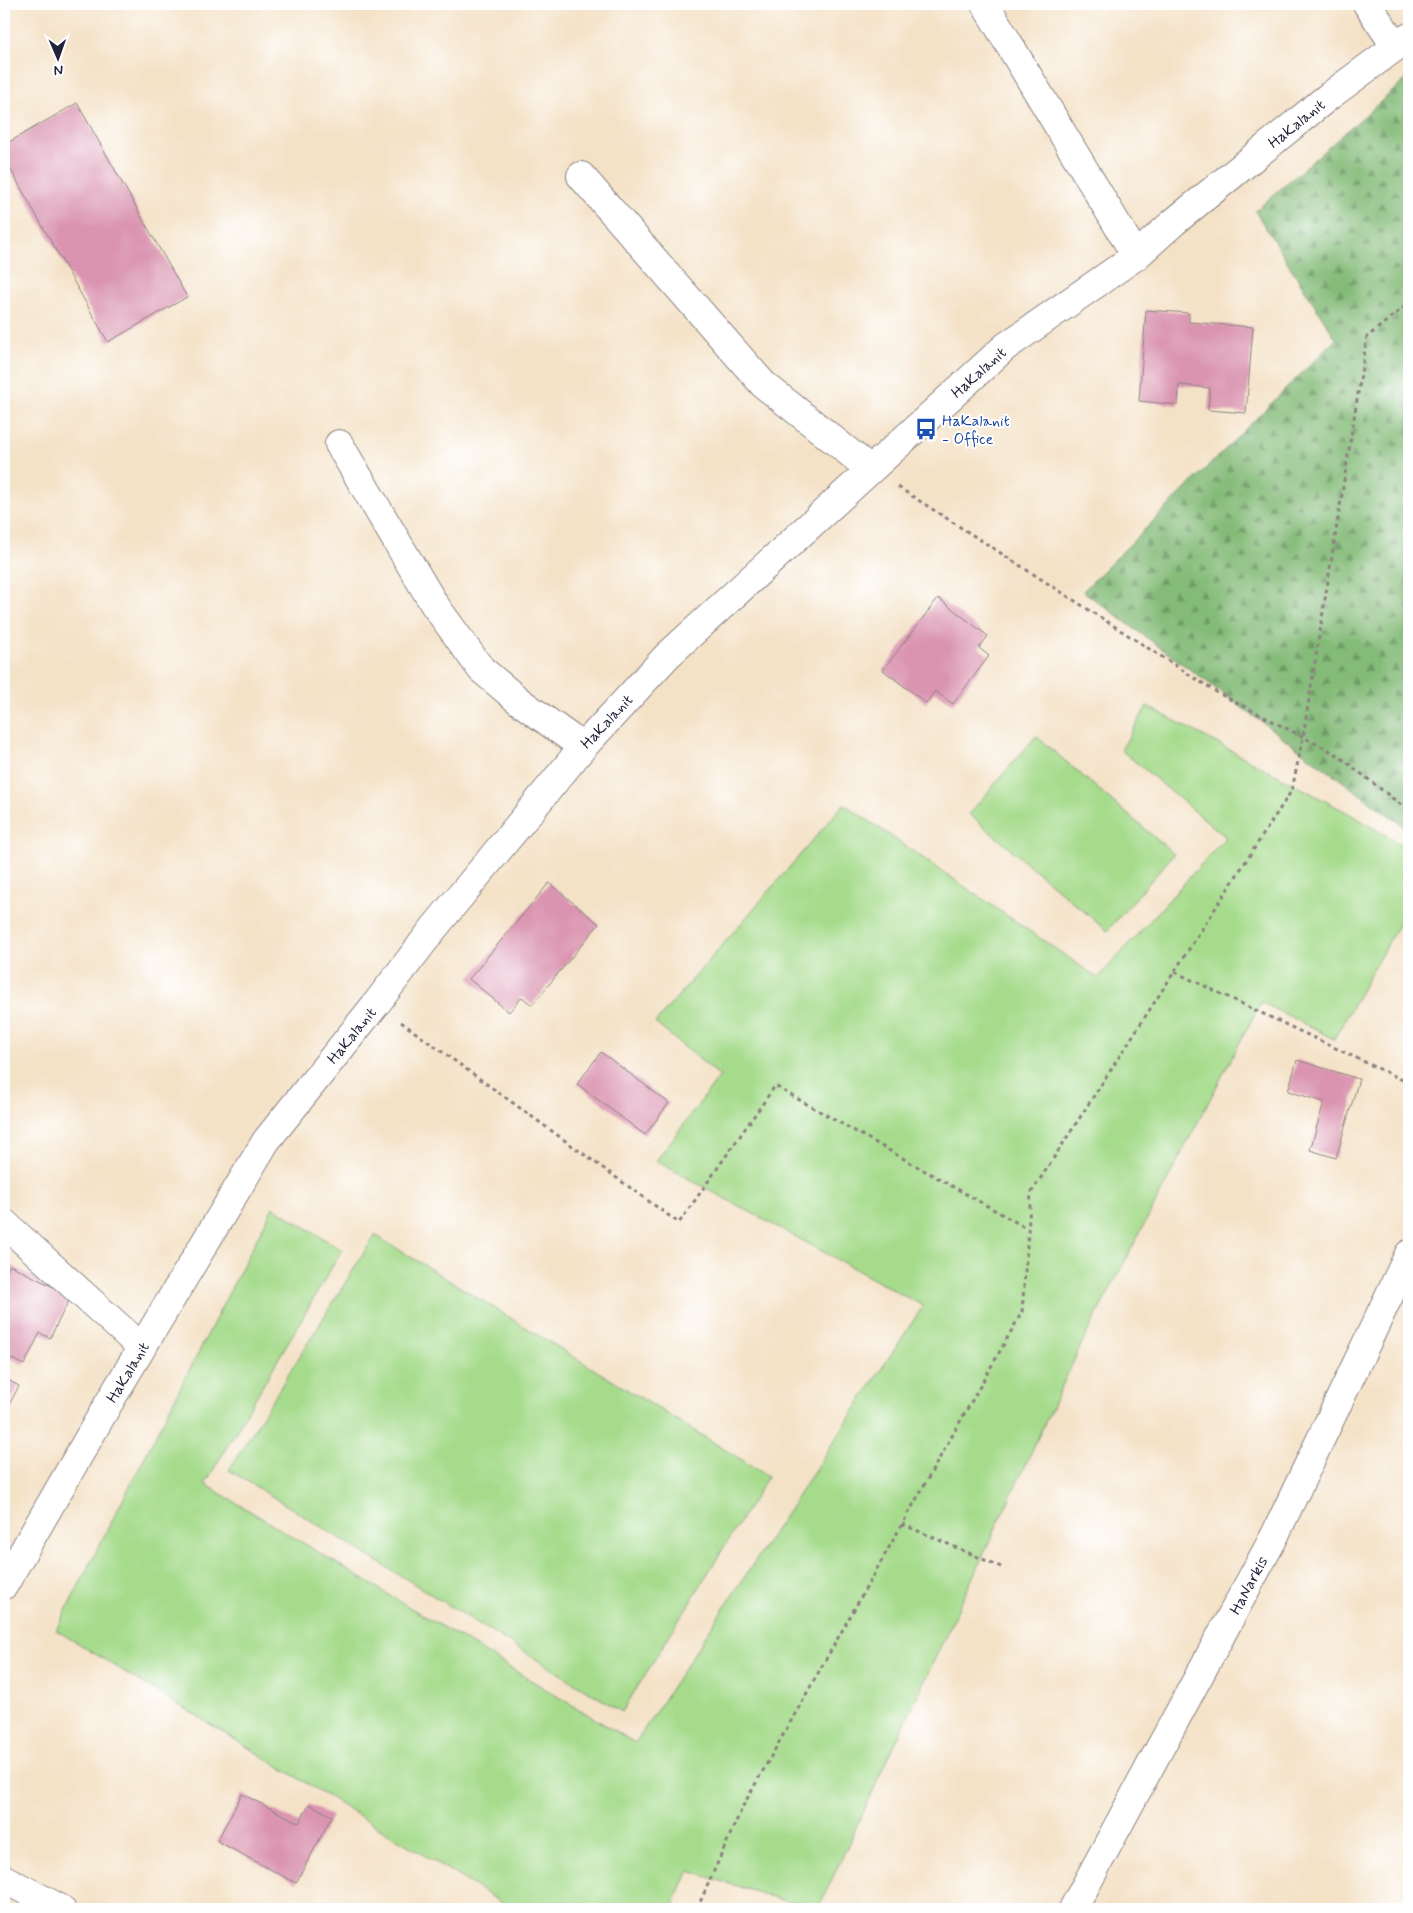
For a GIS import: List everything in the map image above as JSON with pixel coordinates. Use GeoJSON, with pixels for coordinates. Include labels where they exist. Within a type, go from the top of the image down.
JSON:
{"type":"FeatureCollection","features":[{"type":"Feature","properties":{"kind":"street"},"geometry":{"type":"LineString","coordinates":[[985,4],[1136,256]]}},
{"type":"Feature","properties":{"kind":"street"},"geometry":{"type":"LineString","coordinates":[[1367,4],[1402,42]]}},
{"type":"Feature","properties":{"kind":"street","name":"HaKalanit"},"geometry":{"type":"LineString","coordinates":[[4,1586],[141,1348],[266,1141],[376,1004],[440,920],[583,747],[667,656],[1005,347],[1136,256],[1328,97],[1402,42]]}},
{"type":"Feature","properties":{"kind":"street"},"geometry":{"type":"LineString","coordinates":[[581,176],[763,384],[870,469]]}},
{"type":"Feature","properties":{"kind":"street"},"geometry":{"type":"LineString","coordinates":[[339,444],[434,604],[481,669],[519,701],[583,747]]}},
{"type":"Feature","properties":{"kind":"street"},"geometry":{"type":"LineString","coordinates":[[4,1223],[141,1348]]}},
{"type":"Feature","properties":{"kind":"street","name":"HaNarkis"},"geometry":{"type":"LineString","coordinates":[[1073,1909],[1274,1537],[1409,1254]]}},
{"type":"Feature","properties":{"kind":"street"},"geometry":{"type":"LineString","coordinates":[[4,1880],[61,1909]]}},
{"type":"Feature","properties":{"kind":"path"},"geometry":{"type":"LineString","coordinates":[[697,1909],[743,1806],[1022,1312],[1031,1192],[1292,790],[1303,737],[1367,337],[1409,303]]}},
{"type":"Feature","properties":{"kind":"path"},"geometry":{"type":"LineString","coordinates":[[870,469],[1218,693],[1336,754],[1409,811]]}},
{"type":"Feature","properties":{"kind":"path"},"geometry":{"type":"LineString","coordinates":[[1175,972],[1409,1083]]}},
{"type":"Feature","properties":{"kind":"path"},"geometry":{"type":"LineString","coordinates":[[376,1004],[679,1222],[775,1086],[1028,1229]]}},
{"type":"Feature","properties":{"kind":"path"},"geometry":{"type":"LineString","coordinates":[[902,1524],[1001,1567]]}},
{"type":"Feature","properties":{"kind":"green space"},"geometry":{"type":"Polygon","coordinates":[[[1409,77],[1409,830],[1083,591],[1336,339],[1255,211],[1409,77]]]}},
{"type":"Feature","properties":{"kind":"green space"},"geometry":{"type":"Polygon","coordinates":[[[1147,706],[1350,814],[1409,849],[1409,905],[1334,1039],[1261,1002],[1084,1339],[818,1909],[810,1909],[689,1871],[671,1909],[512,1909],[56,1630],[273,1207],[342,1250],[205,1484],[635,1743],[923,1306],[656,1161],[720,1076],[655,1023],[844,804],[1098,978],[1226,837],[1121,750],[1147,706]]]}},
{"type":"Feature","properties":{"kind":"green space"},"geometry":{"type":"Polygon","coordinates":[[[1036,736],[1174,854],[1107,931],[969,814],[1036,736]]]}},
{"type":"Feature","properties":{"kind":"green space"},"geometry":{"type":"Polygon","coordinates":[[[375,1235],[768,1476],[622,1712],[229,1470],[375,1235]]]}},
{"type":"Feature","properties":{"kind":"building"},"geometry":{"type":"Polygon","coordinates":[[[77,103],[187,297],[108,342],[4,158],[4,145],[77,103]]]}},
{"type":"Feature","properties":{"kind":"building"},"geometry":{"type":"Polygon","coordinates":[[[1146,310],[1189,313],[1189,322],[1253,327],[1246,413],[1208,410],[1210,388],[1179,385],[1178,405],[1139,401],[1146,310]]]}},
{"type":"Feature","properties":{"kind":"building"},"geometry":{"type":"Polygon","coordinates":[[[938,598],[988,636],[979,648],[989,656],[953,704],[935,691],[926,703],[883,670],[938,598]]]}},
{"type":"Feature","properties":{"kind":"building"},"geometry":{"type":"Polygon","coordinates":[[[549,883],[599,924],[532,1005],[522,997],[509,1012],[469,979],[549,883]]]}},
{"type":"Feature","properties":{"kind":"building"},"geometry":{"type":"Polygon","coordinates":[[[601,1052],[669,1103],[645,1135],[577,1084],[601,1052]]]}},
{"type":"Feature","properties":{"kind":"building"},"geometry":{"type":"Polygon","coordinates":[[[1297,1060],[1359,1079],[1336,1158],[1310,1150],[1324,1102],[1288,1091],[1297,1060]]]}},
{"type":"Feature","properties":{"kind":"building"},"geometry":{"type":"Polygon","coordinates":[[[10,1265],[71,1296],[50,1338],[40,1333],[24,1365],[4,1355],[4,1302],[6,1298],[4,1297],[4,1277],[10,1265]]]}},
{"type":"Feature","properties":{"kind":"building"},"geometry":{"type":"Polygon","coordinates":[[[4,1378],[19,1386],[4,1414],[4,1378]]]}},
{"type":"Feature","properties":{"kind":"building"},"geometry":{"type":"Polygon","coordinates":[[[242,1794],[299,1823],[309,1804],[332,1816],[296,1883],[217,1841],[242,1794]]]}},
{"type":"Feature","properties":{"kind":"place","name":"HaKalanit - Office"},"geometry":{"type":"Point","coordinates":[926,429]}}]}
